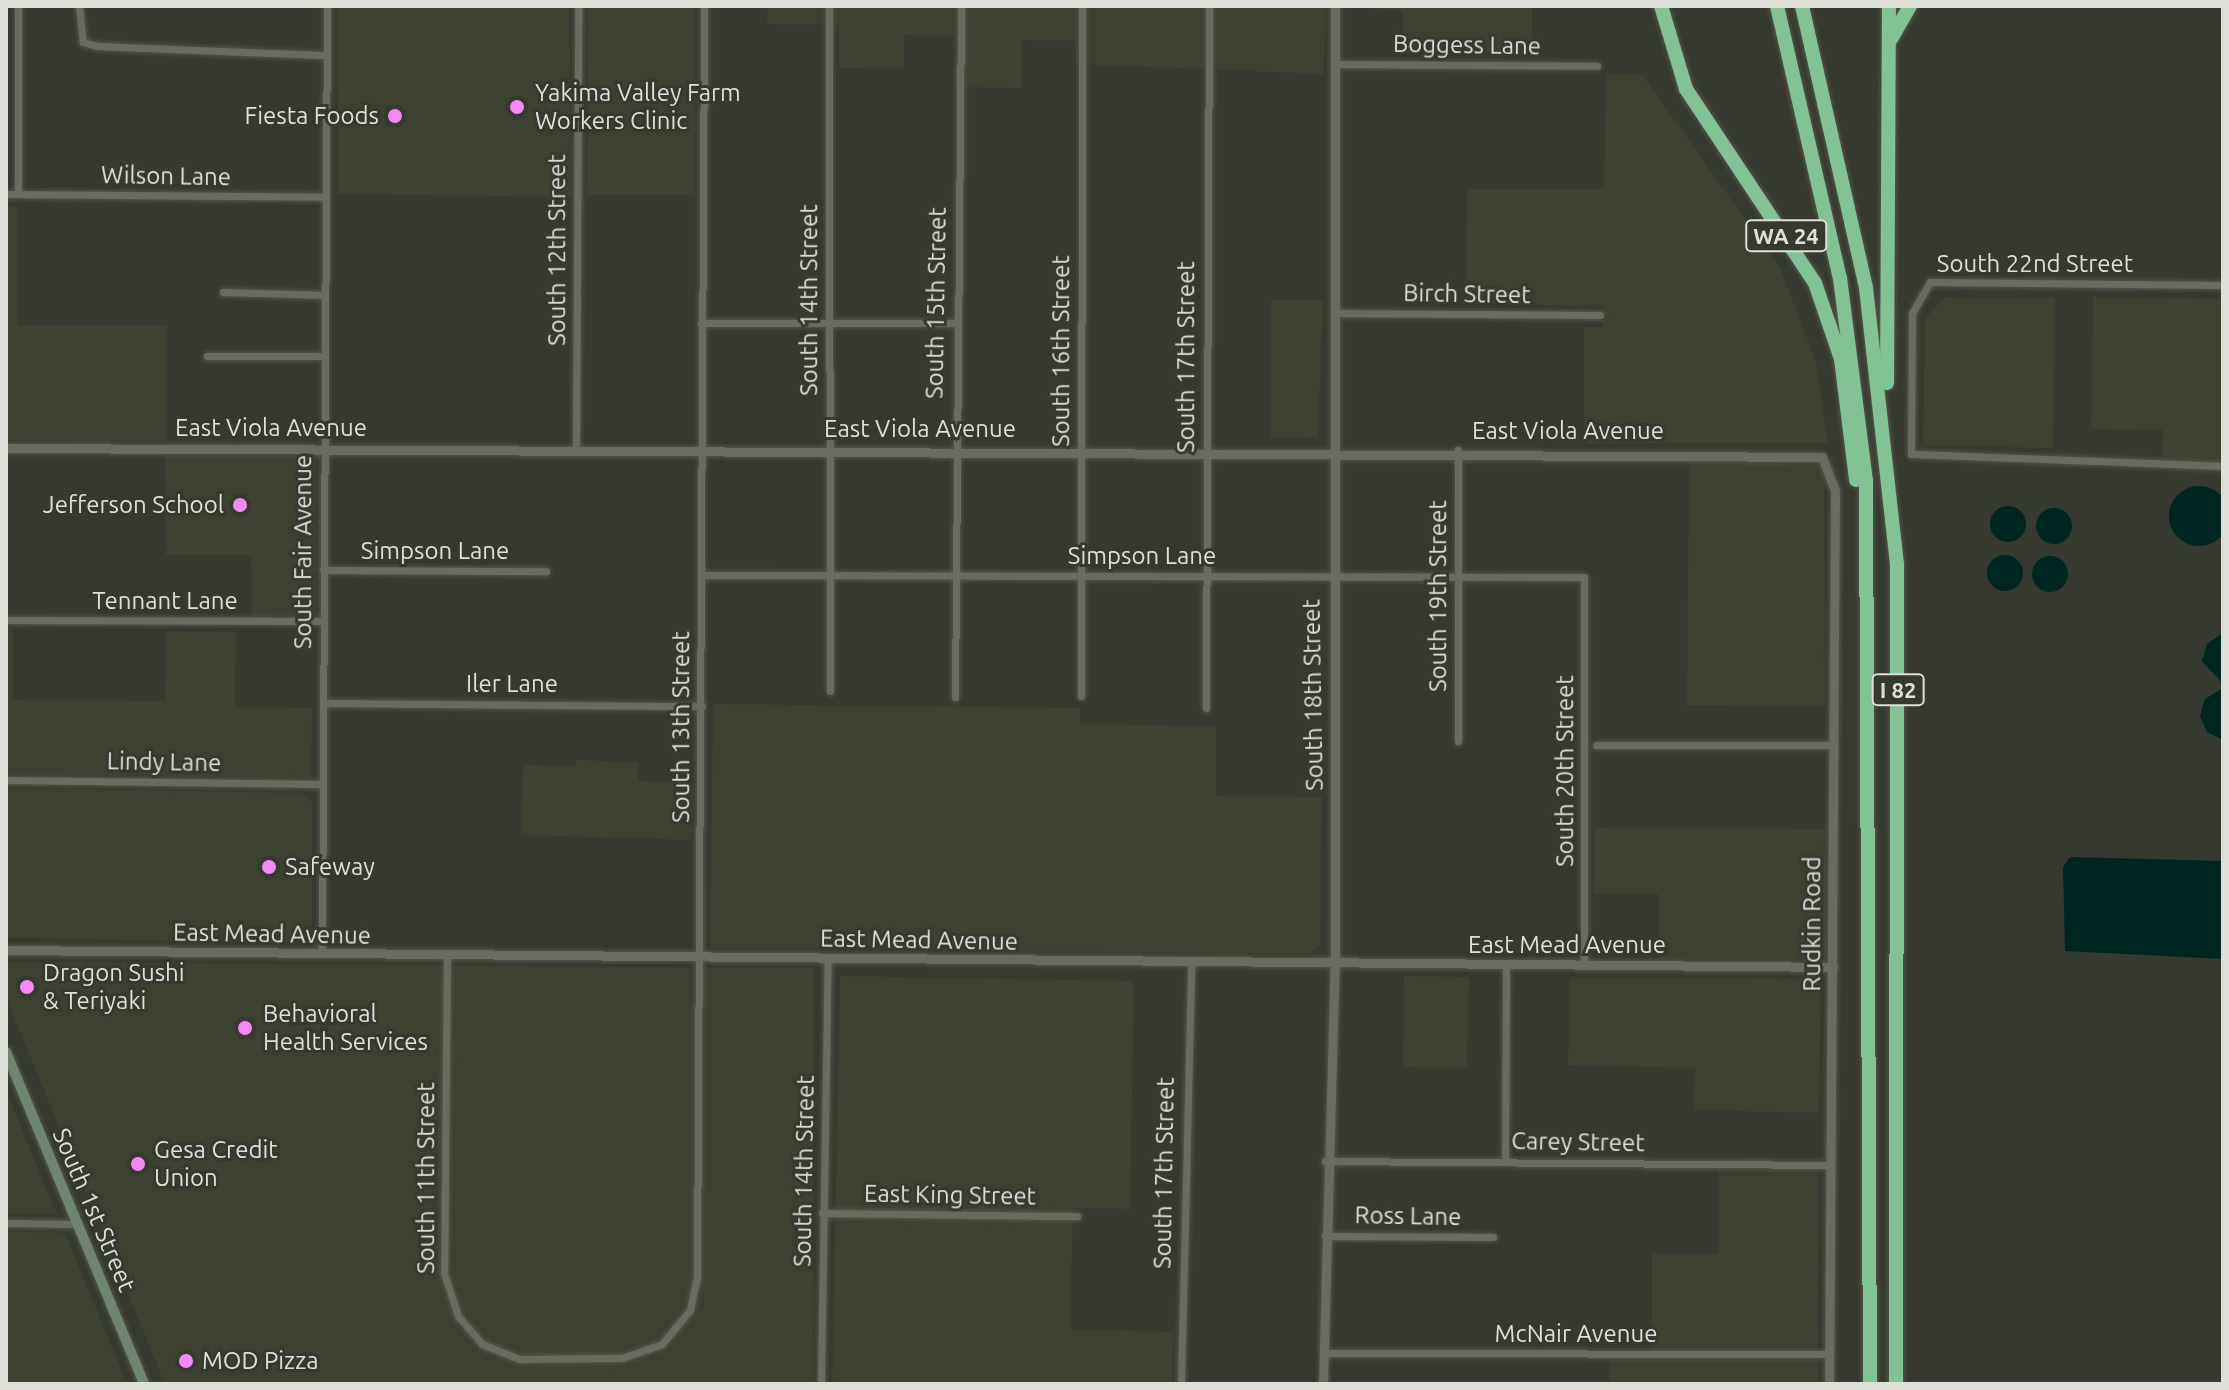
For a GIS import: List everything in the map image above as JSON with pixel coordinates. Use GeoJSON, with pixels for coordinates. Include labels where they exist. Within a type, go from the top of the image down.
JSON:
{"type":"FeatureCollection","features":[{"type":"Feature","properties":{"kind":"highway","name":"WA 24"},"geometry":{"type":"LineString","coordinates":[[1658,6],[1664,35],[1686,89],[1815,283],[1841,359],[1857,487],[1872,663]]}},
{"type":"Feature","properties":{"kind":"highway","name":"I 82"},"geometry":{"type":"LineString","coordinates":[[1777,6],[1849,330],[1866,481],[1872,663],[1870,1384]]}},
{"type":"Feature","properties":{"kind":"highway","name":"I 82"},"geometry":{"type":"LineString","coordinates":[[1802,6],[1860,253],[1889,456],[1898,670],[1896,1384]]}},
{"type":"Feature","properties":{"kind":"highway"},"geometry":{"type":"LineString","coordinates":[[1889,6],[1889,456]]}},
{"type":"Feature","properties":{"kind":"highway"},"geometry":{"type":"LineString","coordinates":[[1889,43],[1910,6]]}},
{"type":"Feature","properties":{"kind":"main road","name":"South 1st Street"},"geometry":{"type":"LineString","coordinates":[[6,1052],[144,1384]]}},
{"type":"Feature","properties":{"kind":"street"},"geometry":{"type":"LineString","coordinates":[[18,6],[18,194]]}},
{"type":"Feature","properties":{"kind":"street"},"geometry":{"type":"LineString","coordinates":[[79,6],[83,42],[97,46],[326,55]]}},
{"type":"Feature","properties":{"kind":"street","name":"South Fair Avenue"},"geometry":{"type":"LineString","coordinates":[[322,954],[327,6]]}},
{"type":"Feature","properties":{"kind":"street","name":"South 12th Street"},"geometry":{"type":"LineString","coordinates":[[576,447],[578,6]]}},
{"type":"Feature","properties":{"kind":"street","name":"South 13th Street"},"geometry":{"type":"LineString","coordinates":[[571,1360],[648,1351],[690,1310],[701,958],[704,6]]}},
{"type":"Feature","properties":{"kind":"street","name":"South 14th Street"},"geometry":{"type":"LineString","coordinates":[[829,6],[830,691]]}},
{"type":"Feature","properties":{"kind":"street","name":"South 15th Street"},"geometry":{"type":"LineString","coordinates":[[955,697],[954,449],[961,6]]}},
{"type":"Feature","properties":{"kind":"street","name":"South 16th Street"},"geometry":{"type":"LineString","coordinates":[[1081,696],[1082,6]]}},
{"type":"Feature","properties":{"kind":"street","name":"South 17th Street"},"geometry":{"type":"LineString","coordinates":[[1206,708],[1209,6]]}},
{"type":"Feature","properties":{"kind":"street","name":"South 18th Street"},"geometry":{"type":"LineString","coordinates":[[1323,1384],[1325,1161],[1335,964],[1332,576],[1335,6]]}},
{"type":"Feature","properties":{"kind":"street","name":"Boggess Lane"},"geometry":{"type":"LineString","coordinates":[[1336,64],[1597,66]]}},
{"type":"Feature","properties":{"kind":"street","name":"Wilson Lane"},"geometry":{"type":"LineString","coordinates":[[6,194],[326,197]]}},
{"type":"Feature","properties":{"kind":"street","name":"South 22nd Street"},"geometry":{"type":"LineString","coordinates":[[2223,285],[1930,282],[1912,313],[1911,454],[2223,466]]}},
{"type":"Feature","properties":{"kind":"street"},"geometry":{"type":"LineString","coordinates":[[223,292],[325,295]]}},
{"type":"Feature","properties":{"kind":"street","name":"Birch Street"},"geometry":{"type":"LineString","coordinates":[[1334,313],[1600,315]]}},
{"type":"Feature","properties":{"kind":"street"},"geometry":{"type":"LineString","coordinates":[[701,323],[956,323]]}},
{"type":"Feature","properties":{"kind":"street"},"geometry":{"type":"LineString","coordinates":[[207,356],[324,356]]}},
{"type":"Feature","properties":{"kind":"street","name":"East Viola Avenue"},"geometry":{"type":"LineString","coordinates":[[6,448],[576,447],[1806,453],[1829,464]]}},
{"type":"Feature","properties":{"kind":"street","name":"South 19th Street"},"geometry":{"type":"LineString","coordinates":[[1458,450],[1458,741]]}},
{"type":"Feature","properties":{"kind":"street","name":"Rudkin Road"},"geometry":{"type":"LineString","coordinates":[[1829,464],[1833,967],[1829,1384]]}},
{"type":"Feature","properties":{"kind":"street","name":"Simpson Lane"},"geometry":{"type":"LineString","coordinates":[[323,570],[546,571]]}},
{"type":"Feature","properties":{"kind":"street","name":"Simpson Lane"},"geometry":{"type":"LineString","coordinates":[[701,575],[1584,577]]}},
{"type":"Feature","properties":{"kind":"street","name":"South 20th Street"},"geometry":{"type":"LineString","coordinates":[[1584,577],[1584,966]]}},
{"type":"Feature","properties":{"kind":"street","name":"Tennant Lane"},"geometry":{"type":"LineString","coordinates":[[6,620],[323,621]]}},
{"type":"Feature","properties":{"kind":"street","name":"Iler Lane"},"geometry":{"type":"LineString","coordinates":[[323,703],[702,706]]}},
{"type":"Feature","properties":{"kind":"street"},"geometry":{"type":"LineString","coordinates":[[1596,745],[1832,745]]}},
{"type":"Feature","properties":{"kind":"street","name":"Lindy Lane"},"geometry":{"type":"LineString","coordinates":[[6,780],[322,784]]}},
{"type":"Feature","properties":{"kind":"street","name":"East Mead Avenue"},"geometry":{"type":"LineString","coordinates":[[6,950],[1191,964],[1833,967]]}},
{"type":"Feature","properties":{"kind":"street","name":"South 11th Street"},"geometry":{"type":"LineString","coordinates":[[447,956],[447,1291],[482,1344],[519,1359],[571,1360]]}},
{"type":"Feature","properties":{"kind":"street","name":"South 14th Street"},"geometry":{"type":"LineString","coordinates":[[821,1384],[828,959]]}},
{"type":"Feature","properties":{"kind":"street","name":"South 17th Street"},"geometry":{"type":"LineString","coordinates":[[1181,1384],[1191,964]]}},
{"type":"Feature","properties":{"kind":"street"},"geometry":{"type":"LineString","coordinates":[[1505,1161],[1506,965]]}},
{"type":"Feature","properties":{"kind":"street","name":"Carey Street"},"geometry":{"type":"LineString","coordinates":[[1325,1161],[1831,1165]]}},
{"type":"Feature","properties":{"kind":"street","name":"East King Street"},"geometry":{"type":"LineString","coordinates":[[822,1213],[1077,1216]]}},
{"type":"Feature","properties":{"kind":"street"},"geometry":{"type":"LineString","coordinates":[[6,1223],[78,1224]]}},
{"type":"Feature","properties":{"kind":"street","name":"Ross Lane"},"geometry":{"type":"LineString","coordinates":[[1323,1236],[1493,1237]]}},
{"type":"Feature","properties":{"kind":"street","name":"McNair Avenue"},"geometry":{"type":"LineString","coordinates":[[1323,1353],[1829,1354]]}},
{"type":"Feature","properties":{"kind":"shaded area"},"geometry":{"type":"Polygon","coordinates":[[[338,6],[570,6],[571,197],[338,194],[338,6]]]}},
{"type":"Feature","properties":{"kind":"shaded area"},"geometry":{"type":"Polygon","coordinates":[[[588,6],[695,6],[695,195],[587,195],[588,6]]]}},
{"type":"Feature","properties":{"kind":"shaded area"},"geometry":{"type":"Polygon","coordinates":[[[768,6],[1325,6],[1324,74],[1076,64],[1075,41],[1022,40],[1022,88],[955,87],[954,36],[904,35],[904,69],[839,68],[839,25],[767,24],[768,6]]]}},
{"type":"Feature","properties":{"kind":"shaded area"},"geometry":{"type":"Polygon","coordinates":[[[1346,6],[1532,6],[1532,52],[1403,53],[1403,11],[1346,6]]]}},
{"type":"Feature","properties":{"kind":"shaded area"},"geometry":{"type":"Polygon","coordinates":[[[1606,73],[1642,74],[1781,270],[1816,362],[1828,443],[1584,443],[1584,327],[1603,327],[1603,307],[1466,304],[1467,189],[1604,189],[1606,73]]]}},
{"type":"Feature","properties":{"kind":"shaded area"},"geometry":{"type":"Polygon","coordinates":[[[6,206],[17,207],[17,325],[167,325],[167,441],[6,440],[6,206]]]}},
{"type":"Feature","properties":{"kind":"shaded area"},"geometry":{"type":"Polygon","coordinates":[[[1944,297],[2055,298],[2053,448],[1923,446],[1925,319],[1944,297]]]}},
{"type":"Feature","properties":{"kind":"shaded area"},"geometry":{"type":"Polygon","coordinates":[[[2093,297],[2223,299],[2223,470],[2162,469],[2163,430],[2091,429],[2093,297]]]}},
{"type":"Feature","properties":{"kind":"shaded area"},"geometry":{"type":"Polygon","coordinates":[[[1271,300],[1323,300],[1318,437],[1271,439],[1271,300]]]}},
{"type":"Feature","properties":{"kind":"shaded area","name":"Jefferson School"},"geometry":{"type":"Polygon","coordinates":[[[165,455],[315,455],[316,615],[252,615],[251,555],[166,555],[165,455]]]}},
{"type":"Feature","properties":{"kind":"shaded area"},"geometry":{"type":"Polygon","coordinates":[[[1689,460],[1824,466],[1826,706],[1687,705],[1689,460]]]}},
{"type":"Feature","properties":{"kind":"shaded area"},"geometry":{"type":"Polygon","coordinates":[[[6,627],[13,627],[13,700],[165,701],[166,631],[236,632],[235,707],[312,708],[311,777],[6,774],[6,627]]]}},
{"type":"Feature","properties":{"kind":"shaded area"},"geometry":{"type":"Polygon","coordinates":[[[713,704],[1080,708],[1080,724],[1216,726],[1216,796],[1322,797],[1320,945],[1308,954],[710,948],[713,704]]]}},
{"type":"Feature","properties":{"kind":"shaded area"},"geometry":{"type":"Polygon","coordinates":[[[576,760],[638,762],[638,781],[693,783],[691,840],[521,835],[523,765],[575,766],[576,760]]]}},
{"type":"Feature","properties":{"kind":"shaded area"},"geometry":{"type":"Polygon","coordinates":[[[6,788],[304,793],[312,803],[312,934],[302,943],[6,938],[6,788]]]}},
{"type":"Feature","properties":{"kind":"shaded area"},"geometry":{"type":"Polygon","coordinates":[[[1595,828],[1826,829],[1826,959],[1659,959],[1659,894],[1594,894],[1595,828]]]}},
{"type":"Feature","properties":{"kind":"shaded area"},"geometry":{"type":"Polygon","coordinates":[[[6,962],[814,968],[813,1384],[165,1384],[6,998],[6,962]]]}},
{"type":"Feature","properties":{"kind":"shaded area"},"geometry":{"type":"Polygon","coordinates":[[[840,976],[1134,981],[1130,1209],[1073,1208],[1070,1329],[1173,1332],[1172,1384],[832,1384],[840,976]]]}},
{"type":"Feature","properties":{"kind":"shaded area"},"geometry":{"type":"Polygon","coordinates":[[[1404,976],[1469,977],[1467,1068],[1403,1067],[1404,976]]]}},
{"type":"Feature","properties":{"kind":"shaded area"},"geometry":{"type":"Polygon","coordinates":[[[1570,977],[1811,979],[1821,989],[1819,1113],[1693,1110],[1695,1068],[1568,1065],[1570,977]]]}},
{"type":"Feature","properties":{"kind":"shaded area"},"geometry":{"type":"Polygon","coordinates":[[[6,1090],[57,1215],[6,1214],[6,1090]]]}},
{"type":"Feature","properties":{"kind":"shaded area"},"geometry":{"type":"Polygon","coordinates":[[[1818,1159],[1818,1384],[1609,1384],[1609,1350],[1652,1350],[1652,1254],[1719,1254],[1719,1160],[1818,1159]]]}},
{"type":"Feature","properties":{"kind":"shaded area"},"geometry":{"type":"Polygon","coordinates":[[[6,1231],[65,1233],[127,1384],[6,1384],[6,1231]]]}},
{"type":"Feature","properties":{"kind":"water"},"geometry":{"type":"Polygon","coordinates":[[[2199,486],[2221,494],[2229,516],[2221,538],[2199,546],[2177,538],[2169,516],[2177,494],[2199,486]]]}},
{"type":"Feature","properties":{"kind":"water"},"geometry":{"type":"Polygon","coordinates":[[[2008,506],[2021,511],[2026,524],[2021,537],[2008,542],[1995,537],[1990,524],[1995,511],[2008,506]]]}},
{"type":"Feature","properties":{"kind":"water"},"geometry":{"type":"Polygon","coordinates":[[[2054,508],[2067,513],[2072,526],[2067,539],[2054,544],[2041,539],[2036,526],[2041,513],[2054,508]]]}},
{"type":"Feature","properties":{"kind":"water"},"geometry":{"type":"Polygon","coordinates":[[[2005,555],[2018,560],[2023,573],[2018,586],[2005,591],[1992,586],[1987,573],[1992,560],[2005,555]]]}},
{"type":"Feature","properties":{"kind":"water"},"geometry":{"type":"Polygon","coordinates":[[[2050,556],[2063,561],[2068,574],[2063,587],[2050,592],[2037,587],[2032,574],[2037,561],[2050,556]]]}},
{"type":"Feature","properties":{"kind":"water"},"geometry":{"type":"Polygon","coordinates":[[[2223,633],[2223,684],[2202,661],[2207,644],[2223,633]]]}},
{"type":"Feature","properties":{"kind":"water"},"geometry":{"type":"Polygon","coordinates":[[[2223,688],[2223,740],[2207,732],[2200,716],[2205,699],[2223,688]]]}},
{"type":"Feature","properties":{"kind":"water"},"geometry":{"type":"Polygon","coordinates":[[[2070,857],[2223,861],[2223,959],[2065,951],[2063,867],[2070,857]]]}},
{"type":"Feature","properties":{"kind":"place","name":"Yakima Valley Farm Workers Clinic"},"geometry":{"type":"Point","coordinates":[517,107]}},
{"type":"Feature","properties":{"kind":"place","name":"Fiesta Foods"},"geometry":{"type":"Point","coordinates":[395,116]}},
{"type":"Feature","properties":{"kind":"place","name":"Jefferson School"},"geometry":{"type":"Point","coordinates":[240,505]}},
{"type":"Feature","properties":{"kind":"place","name":"Safeway"},"geometry":{"type":"Point","coordinates":[269,867]}},
{"type":"Feature","properties":{"kind":"place","name":"Dragon Sushi & Teriyaki"},"geometry":{"type":"Point","coordinates":[27,987]}},
{"type":"Feature","properties":{"kind":"place","name":"Behavioral Health Services"},"geometry":{"type":"Point","coordinates":[245,1028]}},
{"type":"Feature","properties":{"kind":"place","name":"Gesa Credit Union"},"geometry":{"type":"Point","coordinates":[138,1164]}},
{"type":"Feature","properties":{"kind":"place","name":"MOD Pizza"},"geometry":{"type":"Point","coordinates":[186,1361]}}]}
